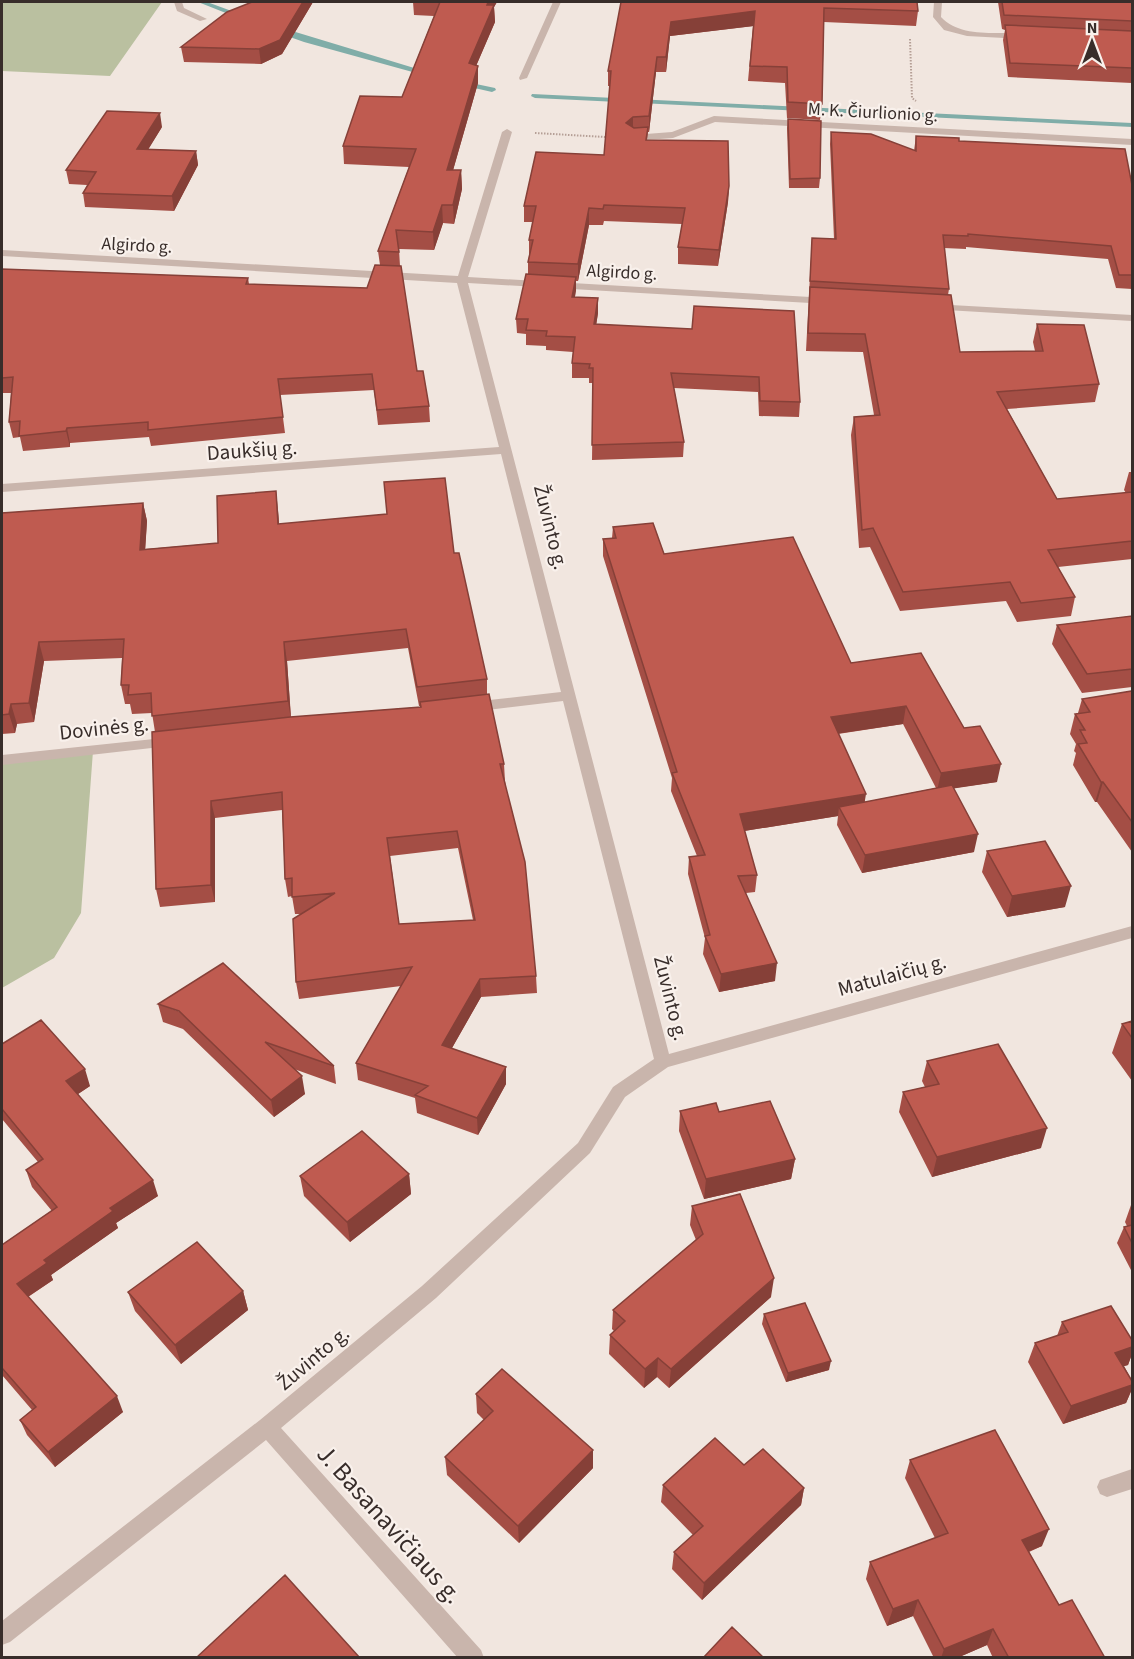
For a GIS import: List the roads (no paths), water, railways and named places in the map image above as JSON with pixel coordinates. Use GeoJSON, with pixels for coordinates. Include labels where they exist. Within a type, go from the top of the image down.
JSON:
{"type":"FeatureCollection","features":[{"type":"Feature","properties":{"kind":"street"},"geometry":{"type":"LineString","coordinates":[[178,2],[180,9],[204,19]]}},
{"type":"Feature","properties":{"kind":"street"},"geometry":{"type":"LineString","coordinates":[[523,78],[557,2]]}},
{"type":"Feature","properties":{"kind":"street"},"geometry":{"type":"LineString","coordinates":[[938,2],[937,17],[947,28],[967,33],[1038,36]]}},
{"type":"Feature","properties":{"kind":"street","name":"M. K. Čiurlionio g."},"geometry":{"type":"LineString","coordinates":[[633,138],[673,135],[714,119],[1132,142]]}},
{"type":"Feature","properties":{"kind":"street"},"geometry":{"type":"LineString","coordinates":[[462,280],[507,132]]}},
{"type":"Feature","properties":{"kind":"street","name":"Algirdo g."},"geometry":{"type":"LineString","coordinates":[[2,253],[845,302]]}},
{"type":"Feature","properties":{"kind":"street","name":"Žuvinto g."},"geometry":{"type":"LineString","coordinates":[[2,1634],[267,1427],[429,1293],[584,1148],[619,1092],[663,1062],[462,280]]}},
{"type":"Feature","properties":{"kind":"street"},"geometry":{"type":"LineString","coordinates":[[917,306],[1132,318]]}},
{"type":"Feature","properties":{"kind":"street","name":"Daukšių g."},"geometry":{"type":"LineString","coordinates":[[2,488],[506,450]]}},
{"type":"Feature","properties":{"kind":"street"},"geometry":{"type":"LineString","coordinates":[[462,708],[570,696]]}},
{"type":"Feature","properties":{"kind":"street","name":"Dovinės g."},"geometry":{"type":"LineString","coordinates":[[2,760],[188,740]]}},
{"type":"Feature","properties":{"kind":"street","name":"Matulaičių g."},"geometry":{"type":"LineString","coordinates":[[663,1062],[1132,932]]}},
{"type":"Feature","properties":{"kind":"street","name":"J. Basanavičiaus g."},"geometry":{"type":"LineString","coordinates":[[267,1427],[473,1658]]}},
{"type":"Feature","properties":{"kind":"street"},"geometry":{"type":"LineString","coordinates":[[1107,1487],[1132,1479]]}},
{"type":"Feature","properties":{"kind":"waterway"},"geometry":{"type":"LineString","coordinates":[[201,2],[244,17]]}},
{"type":"Feature","properties":{"kind":"waterway"},"geometry":{"type":"LineString","coordinates":[[276,29],[307,40],[430,74]]}},
{"type":"Feature","properties":{"kind":"waterway"},"geometry":{"type":"LineString","coordinates":[[460,82],[492,90]]}},
{"type":"Feature","properties":{"kind":"waterway"},"geometry":{"type":"LineString","coordinates":[[535,96],[1132,125]]}}]}
